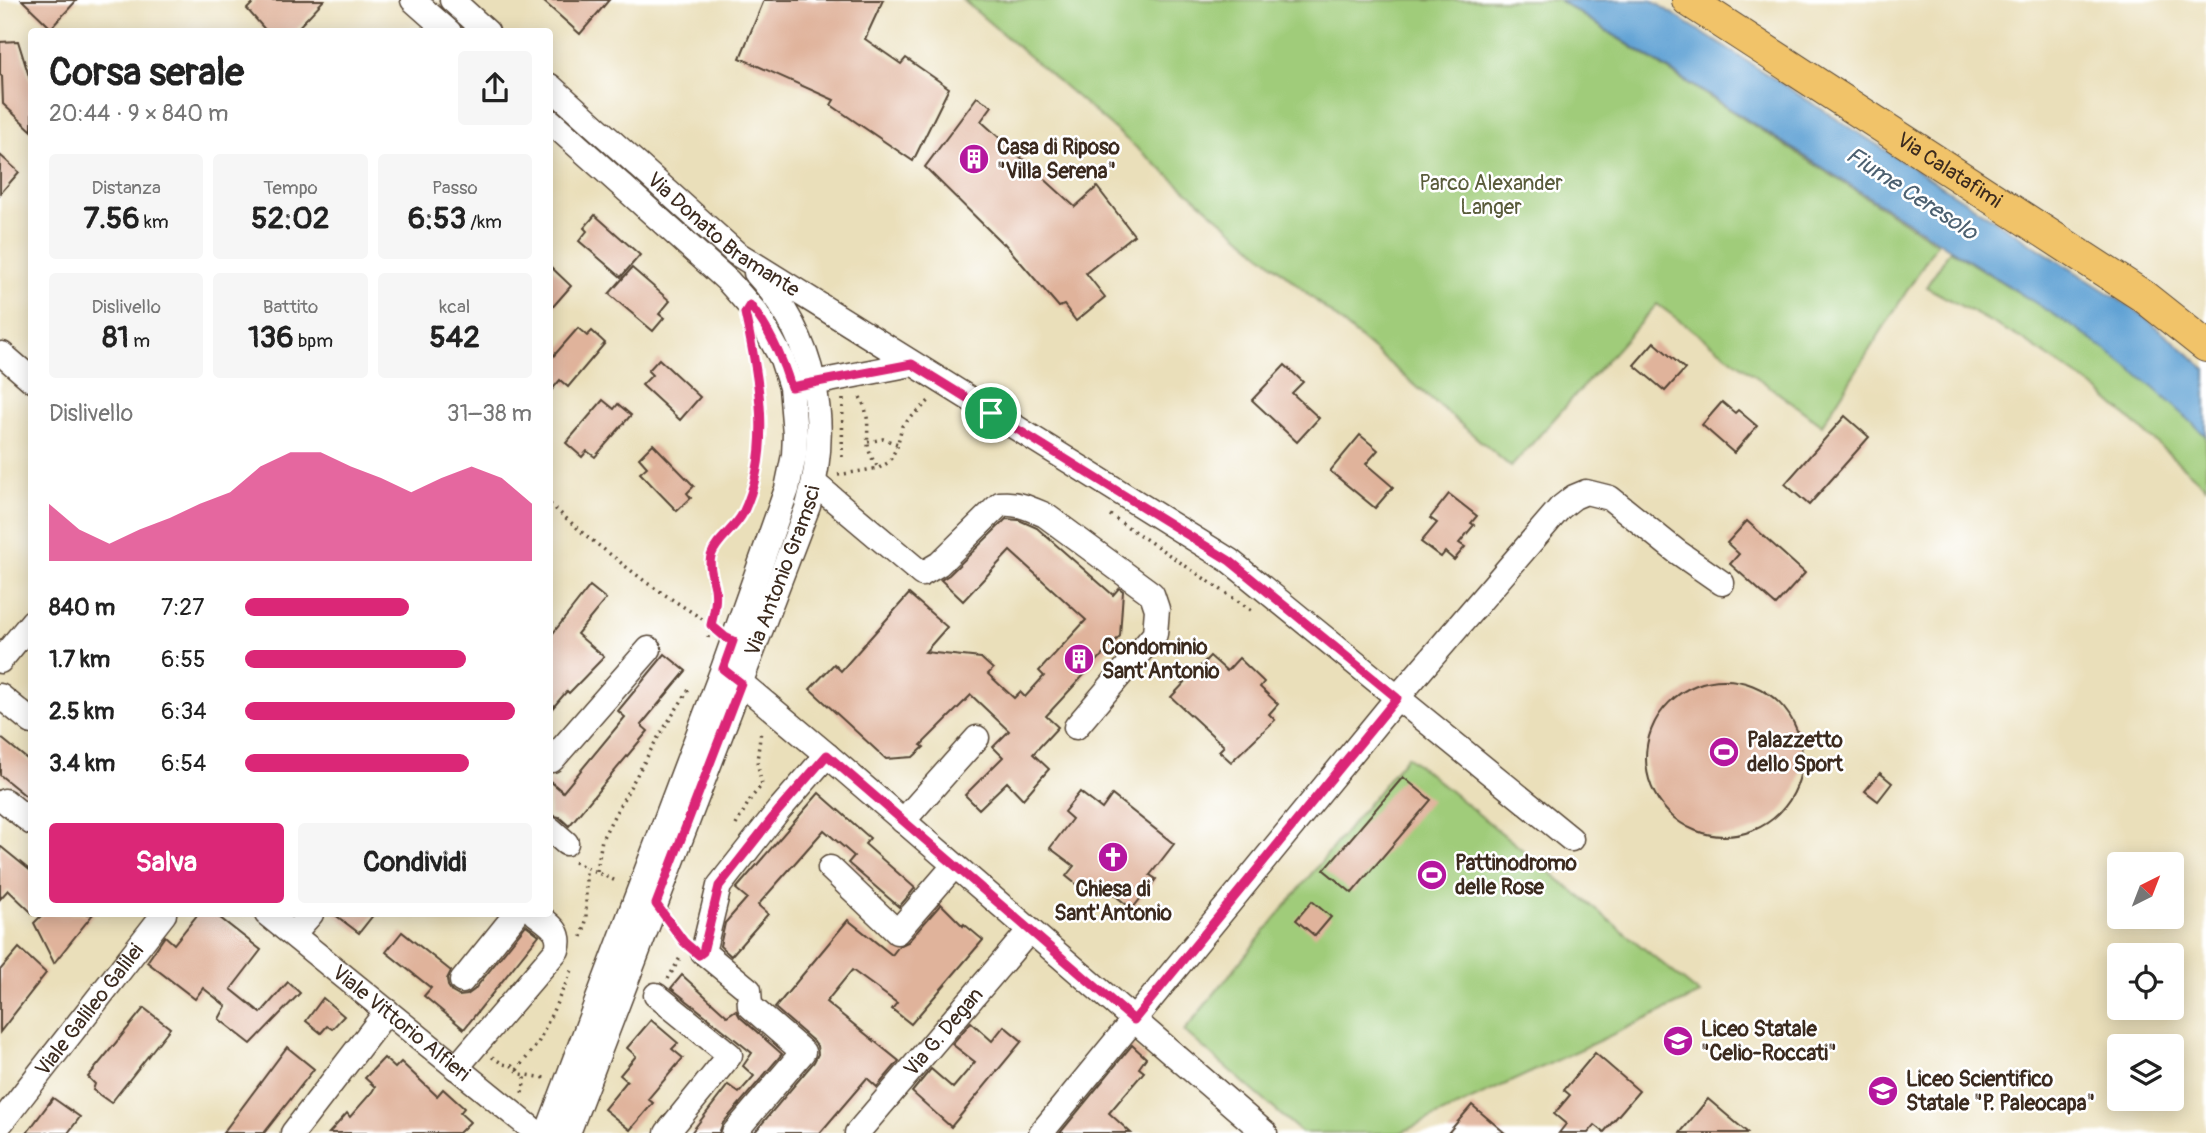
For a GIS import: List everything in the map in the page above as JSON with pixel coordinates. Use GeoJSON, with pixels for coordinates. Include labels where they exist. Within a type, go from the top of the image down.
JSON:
{"type":"FeatureCollection","features":[{"type":"Feature","properties":{"kind":"main road","name":"Via Calatafimi"},"geometry":{"type":"LineString","coordinates":[[1688,0],[2143,296],[2206,346]]}},
{"type":"Feature","properties":{"kind":"street"},"geometry":{"type":"LineString","coordinates":[[413,0],[444,28]]}},
{"type":"Feature","properties":{"kind":"street"},"geometry":{"type":"LineString","coordinates":[[452,0],[483,28]]}},
{"type":"Feature","properties":{"kind":"street","name":"Via Donato Bramante"},"geometry":{"type":"LineString","coordinates":[[553,89],[736,253],[1230,561],[1570,839]]}},
{"type":"Feature","properties":{"kind":"street","name":"Via Donato Bramante"},"geometry":{"type":"LineString","coordinates":[[553,124],[728,281]]}},
{"type":"Feature","properties":{"kind":"street","name":"Via Antonio Gramsci"},"geometry":{"type":"LineString","coordinates":[[732,676],[733,641],[788,489],[806,354],[786,312],[762,279],[736,253]]}},
{"type":"Feature","properties":{"kind":"street","name":"Via Antonio Gramsci"},"geometry":{"type":"LineString","coordinates":[[550,1133],[647,898],[732,676],[808,506],[825,480],[803,385],[782,359],[757,314],[728,281]]}},
{"type":"Feature","properties":{"kind":"street"},"geometry":{"type":"LineString","coordinates":[[2,354],[28,377]]}},
{"type":"Feature","properties":{"kind":"street"},"geometry":{"type":"LineString","coordinates":[[803,385],[912,364]]}},
{"type":"Feature","properties":{"kind":"street"},"geometry":{"type":"LineString","coordinates":[[825,480],[922,574],[939,564],[1000,504],[1011,503],[1045,514],[1152,594],[1157,609],[1154,634],[1076,727]]}},
{"type":"Feature","properties":{"kind":"street"},"geometry":{"type":"LineString","coordinates":[[1041,1133],[1397,698],[1560,508],[1586,492],[1610,498],[1721,583]]}},
{"type":"Feature","properties":{"kind":"street"},"geometry":{"type":"LineString","coordinates":[[0,661],[28,627]]}},
{"type":"Feature","properties":{"kind":"street"},"geometry":{"type":"LineString","coordinates":[[553,759],[649,649]]}},
{"type":"Feature","properties":{"kind":"street"},"geometry":{"type":"LineString","coordinates":[[732,676],[1265,1133]]}},
{"type":"Feature","properties":{"kind":"street"},"geometry":{"type":"LineString","coordinates":[[0,696],[28,719]]}},
{"type":"Feature","properties":{"kind":"street"},"geometry":{"type":"LineString","coordinates":[[903,821],[976,738]]}},
{"type":"Feature","properties":{"kind":"street"},"geometry":{"type":"LineString","coordinates":[[734,1133],[803,1052],[750,1006],[749,990],[695,948],[719,886],[778,811],[827,755]]}},
{"type":"Feature","properties":{"kind":"street"},"geometry":{"type":"LineString","coordinates":[[5,801],[28,820]]}},
{"type":"Feature","properties":{"kind":"street"},"geometry":{"type":"LineString","coordinates":[[830,868],[897,932],[954,866]]}},
{"type":"Feature","properties":{"kind":"street","name":"Via Antonio Gramsci"},"geometry":{"type":"LineString","coordinates":[[550,1133],[569,1077],[647,898]]}},
{"type":"Feature","properties":{"kind":"street","name":"Viale Vittorio Alfieri"},"geometry":{"type":"LineString","coordinates":[[271,917],[456,1068],[550,1133]]}},
{"type":"Feature","properties":{"kind":"street"},"geometry":{"type":"LineString","coordinates":[[293,934],[308,917]]}},
{"type":"Feature","properties":{"kind":"street"},"geometry":{"type":"LineString","coordinates":[[462,981],[514,917]]}},
{"type":"Feature","properties":{"kind":"street"},"geometry":{"type":"LineString","coordinates":[[456,1068],[557,950],[560,941],[558,933],[540,917]]}},
{"type":"Feature","properties":{"kind":"street","name":"Viale Galileo Galilei"},"geometry":{"type":"LineString","coordinates":[[0,1124],[151,918]]}},
{"type":"Feature","properties":{"kind":"street","name":"Via G. Degan"},"geometry":{"type":"LineString","coordinates":[[858,1133],[1030,930]]}},
{"type":"Feature","properties":{"kind":"street"},"geometry":{"type":"LineString","coordinates":[[656,995],[730,1055],[667,1133]]}},
{"type":"Feature","properties":{"kind":"street"},"geometry":{"type":"LineString","coordinates":[[293,1133],[387,1011]]}},
{"type":"Feature","properties":{"kind":"path"},"geometry":{"type":"LineString","coordinates":[[706,648],[715,605],[710,560],[713,551],[742,515],[756,478],[760,453],[760,404],[754,353]]}},
{"type":"Feature","properties":{"kind":"path"},"geometry":{"type":"LineString","coordinates":[[825,480],[880,468],[894,456],[902,425],[936,396]]}},
{"type":"Feature","properties":{"kind":"path"},"geometry":{"type":"LineString","coordinates":[[867,442],[883,439],[898,444]]}},
{"type":"Feature","properties":{"kind":"path"},"geometry":{"type":"LineString","coordinates":[[553,507],[647,583],[733,641]]}},
{"type":"Feature","properties":{"kind":"path"},"geometry":{"type":"LineString","coordinates":[[597,871],[602,839],[657,739],[696,679]]}},
{"type":"Feature","properties":{"kind":"path"},"geometry":{"type":"LineString","coordinates":[[736,827],[751,798],[762,785],[757,748],[761,728],[771,708]]}},
{"type":"Feature","properties":{"kind":"path"},"geometry":{"type":"LineString","coordinates":[[559,844],[575,862],[647,898],[695,948],[675,968],[656,995]]}},
{"type":"Feature","properties":{"kind":"path"},"geometry":{"type":"LineString","coordinates":[[478,1043],[496,1060],[512,1066],[521,1074],[549,1078],[569,1077]]}},
{"type":"Feature","properties":{"kind":"green space","name":"Parco Alexander Langer"},"geometry":{"type":"Polygon","coordinates":[[[963,0],[1558,0],[1937,243],[1822,425],[1657,304],[1511,467],[963,0]]]}},
{"type":"Feature","properties":{"kind":"green space"},"geometry":{"type":"Polygon","coordinates":[[[1950,250],[2109,351],[2171,403],[2206,436],[2206,487],[2095,388],[2022,339],[1926,287],[1950,250]]]}},
{"type":"Feature","properties":{"kind":"green space","name":"Pattinodromo delle Rose"},"geometry":{"type":"Polygon","coordinates":[[[1407,756],[1700,994],[1400,1133],[1302,1133],[1184,1031],[1407,756]]]}},
{"type":"Feature","properties":{"kind":"water","name":"Fiume Ceresolo"},"geometry":{"type":"Polygon","coordinates":[[[1559,0],[1651,0],[2141,314],[2206,370],[2206,436],[2139,376],[2067,323],[1559,0]]]}},
{"type":"Feature","properties":{"kind":"building"},"geometry":{"type":"Polygon","coordinates":[[[22,0],[77,0],[51,28],[22,0]]]}},
{"type":"Feature","properties":{"kind":"building"},"geometry":{"type":"Polygon","coordinates":[[[256,0],[324,0],[298,28],[264,28],[247,9],[256,0]]]}},
{"type":"Feature","properties":{"kind":"building"},"geometry":{"type":"Polygon","coordinates":[[[542,0],[609,0],[580,34],[542,0]]]}},
{"type":"Feature","properties":{"kind":"building"},"geometry":{"type":"Polygon","coordinates":[[[764,0],[883,0],[865,39],[901,64],[906,58],[949,88],[913,161],[831,105],[834,100],[740,58],[764,0]]]}},
{"type":"Feature","properties":{"kind":"building"},"geometry":{"type":"Polygon","coordinates":[[[18,41],[28,73],[28,127],[3,104],[0,42],[18,41]]]}},
{"type":"Feature","properties":{"kind":"building"},"geometry":{"type":"Polygon","coordinates":[[[977,97],[992,106],[981,121],[1075,207],[1097,187],[1134,235],[1086,273],[1105,297],[1076,321],[1064,305],[1059,307],[1004,243],[925,167],[977,97]]]}},
{"type":"Feature","properties":{"kind":"building"},"geometry":{"type":"Polygon","coordinates":[[[0,155],[19,172],[0,194],[0,155]]]}},
{"type":"Feature","properties":{"kind":"building"},"geometry":{"type":"Polygon","coordinates":[[[595,215],[640,255],[621,277],[579,241],[587,231],[584,228],[595,215]]]}},
{"type":"Feature","properties":{"kind":"building"},"geometry":{"type":"Polygon","coordinates":[[[632,268],[670,301],[659,314],[664,318],[653,331],[609,294],[632,268]]]}},
{"type":"Feature","properties":{"kind":"building"},"geometry":{"type":"Polygon","coordinates":[[[553,269],[571,286],[553,307],[553,269]]]}},
{"type":"Feature","properties":{"kind":"building"},"geometry":{"type":"Polygon","coordinates":[[[578,328],[587,336],[592,331],[605,343],[568,387],[560,380],[553,388],[553,357],[578,328]]]}},
{"type":"Feature","properties":{"kind":"building"},"geometry":{"type":"Polygon","coordinates":[[[1654,342],[1685,369],[1665,391],[1634,365],[1654,342]]]}},
{"type":"Feature","properties":{"kind":"building"},"geometry":{"type":"Polygon","coordinates":[[[659,359],[700,397],[680,420],[642,385],[652,375],[648,371],[659,359]]]}},
{"type":"Feature","properties":{"kind":"building"},"geometry":{"type":"Polygon","coordinates":[[[1285,365],[1303,382],[1292,393],[1319,418],[1297,442],[1252,400],[1285,365]]]}},
{"type":"Feature","properties":{"kind":"building"},"geometry":{"type":"Polygon","coordinates":[[[603,400],[614,409],[618,404],[631,415],[595,457],[587,451],[582,457],[566,443],[603,400]]]}},
{"type":"Feature","properties":{"kind":"building"},"geometry":{"type":"Polygon","coordinates":[[[1722,402],[1735,413],[1738,410],[1757,426],[1734,453],[1702,425],[1722,402]]]}},
{"type":"Feature","properties":{"kind":"building"},"geometry":{"type":"Polygon","coordinates":[[[1845,416],[1869,437],[1809,505],[1785,484],[1845,416]]]}},
{"type":"Feature","properties":{"kind":"building"},"geometry":{"type":"Polygon","coordinates":[[[1360,435],[1378,450],[1366,464],[1393,487],[1375,508],[1330,471],[1360,435]]]}},
{"type":"Feature","properties":{"kind":"building"},"geometry":{"type":"Polygon","coordinates":[[[653,444],[694,486],[687,493],[691,498],[677,511],[640,473],[647,467],[639,458],[653,444]]]}},
{"type":"Feature","properties":{"kind":"building"},"geometry":{"type":"Polygon","coordinates":[[[1449,494],[1477,516],[1471,523],[1474,525],[1459,543],[1465,547],[1454,560],[1445,552],[1441,557],[1421,542],[1437,523],[1430,518],[1449,494]]]}},
{"type":"Feature","properties":{"kind":"building","name":"Condominio Sant'Antonio"},"geometry":{"type":"Polygon","coordinates":[[[1006,519],[1019,520],[1037,528],[1113,595],[1119,588],[1123,591],[1120,636],[1046,716],[1058,727],[1033,754],[1049,769],[1023,799],[1007,782],[979,809],[965,795],[1003,757],[993,747],[1009,731],[971,695],[921,745],[924,747],[913,757],[886,759],[810,689],[834,664],[841,671],[909,594],[947,627],[925,652],[981,658],[993,669],[988,674],[1014,698],[1020,692],[1025,697],[1044,676],[1039,671],[1086,620],[1010,551],[963,601],[941,580],[1006,519]]]}},
{"type":"Feature","properties":{"kind":"building"},"geometry":{"type":"Polygon","coordinates":[[[1747,521],[1805,573],[1776,605],[1730,564],[1739,554],[1727,543],[1747,521]]]}},
{"type":"Feature","properties":{"kind":"building"},"geometry":{"type":"Polygon","coordinates":[[[590,586],[606,599],[577,634],[604,657],[553,707],[553,633],[590,586]]]}},
{"type":"Feature","properties":{"kind":"building"},"geometry":{"type":"Polygon","coordinates":[[[665,654],[686,671],[641,725],[648,731],[569,826],[559,817],[553,816],[553,784],[563,792],[625,717],[618,711],[665,654]]]}},
{"type":"Feature","properties":{"kind":"building"},"geometry":{"type":"Polygon","coordinates":[[[1210,656],[1227,671],[1239,658],[1264,682],[1260,687],[1278,704],[1269,714],[1275,720],[1231,762],[1219,751],[1224,746],[1171,697],[1210,656]]]}},
{"type":"Feature","properties":{"kind":"building","name":"Palazzetto dello Sport"},"geometry":{"type":"Polygon","coordinates":[[[1724,680],[1754,686],[1779,703],[1796,728],[1802,758],[1796,788],[1779,813],[1754,830],[1724,836],[1694,830],[1669,813],[1652,788],[1646,758],[1652,728],[1669,703],[1694,686],[1724,680]]]}},
{"type":"Feature","properties":{"kind":"building"},"geometry":{"type":"Polygon","coordinates":[[[0,737],[28,760],[28,798],[0,775],[0,737]]]}},
{"type":"Feature","properties":{"kind":"building"},"geometry":{"type":"Polygon","coordinates":[[[1880,773],[1892,783],[1878,801],[1865,791],[1880,773]]]}},
{"type":"Feature","properties":{"kind":"building"},"geometry":{"type":"Polygon","coordinates":[[[1403,777],[1431,800],[1352,893],[1324,870],[1403,777]]]}},
{"type":"Feature","properties":{"kind":"building","name":"Chiesa di Sant'Antonio"},"geometry":{"type":"Polygon","coordinates":[[[1080,792],[1102,809],[1112,795],[1174,844],[1150,875],[1156,879],[1132,909],[1097,881],[1087,893],[1066,876],[1074,866],[1050,848],[1072,819],[1064,812],[1080,792]]]}},
{"type":"Feature","properties":{"kind":"building"},"geometry":{"type":"Polygon","coordinates":[[[819,793],[870,838],[865,844],[915,888],[899,907],[848,863],[854,856],[824,830],[758,905],[768,914],[731,956],[720,946],[725,923],[747,898],[736,889],[819,793]]]}},
{"type":"Feature","properties":{"kind":"building"},"geometry":{"type":"Polygon","coordinates":[[[0,846],[28,869],[28,909],[8,890],[0,899],[0,846]]]}},
{"type":"Feature","properties":{"kind":"building"},"geometry":{"type":"Polygon","coordinates":[[[1312,901],[1331,917],[1315,936],[1296,920],[1312,901]]]}},
{"type":"Feature","properties":{"kind":"building"},"geometry":{"type":"Polygon","coordinates":[[[941,904],[963,926],[964,924],[983,940],[911,1024],[892,1009],[897,1003],[852,970],[826,1002],[899,1061],[877,1087],[867,1078],[820,1133],[754,1133],[818,1054],[813,1041],[775,1008],[848,920],[892,955],[899,946],[908,942],[941,904]]]}},
{"type":"Feature","properties":{"kind":"building"},"geometry":{"type":"Polygon","coordinates":[[[40,917],[91,917],[54,963],[34,923],[40,917]]]}},
{"type":"Feature","properties":{"kind":"building"},"geometry":{"type":"Polygon","coordinates":[[[196,917],[219,917],[261,950],[231,989],[261,1013],[288,982],[300,993],[251,1044],[219,1019],[226,1006],[203,988],[195,999],[147,962],[165,936],[174,944],[196,917]]]}},
{"type":"Feature","properties":{"kind":"building"},"geometry":{"type":"Polygon","coordinates":[[[338,917],[372,917],[359,933],[338,917]]]}},
{"type":"Feature","properties":{"kind":"building"},"geometry":{"type":"Polygon","coordinates":[[[526,925],[539,935],[464,1029],[424,996],[431,988],[386,952],[402,932],[451,971],[447,979],[452,992],[459,996],[467,995],[474,990],[526,925]]]}},
{"type":"Feature","properties":{"kind":"building"},"geometry":{"type":"Polygon","coordinates":[[[19,948],[46,973],[0,1032],[0,970],[19,948]]]}},
{"type":"Feature","properties":{"kind":"building"},"geometry":{"type":"Polygon","coordinates":[[[682,975],[727,1016],[736,1010],[740,1017],[782,1054],[723,1123],[719,1133],[691,1133],[728,1085],[739,1093],[754,1076],[743,1066],[752,1053],[671,988],[682,975]]]}},
{"type":"Feature","properties":{"kind":"building"},"geometry":{"type":"Polygon","coordinates":[[[323,998],[344,1016],[332,1029],[327,1026],[321,1033],[306,1021],[323,998]]]}},
{"type":"Feature","properties":{"kind":"building"},"geometry":{"type":"Polygon","coordinates":[[[144,1008],[170,1028],[111,1103],[93,1090],[95,1084],[88,1077],[144,1008]]]}},
{"type":"Feature","properties":{"kind":"building"},"geometry":{"type":"Polygon","coordinates":[[[651,1020],[678,1043],[672,1049],[683,1058],[648,1099],[653,1103],[630,1130],[604,1109],[627,1081],[620,1075],[636,1056],[627,1048],[651,1020]]]}},
{"type":"Feature","properties":{"kind":"building"},"geometry":{"type":"Polygon","coordinates":[[[971,1022],[992,1041],[1004,1026],[1022,1041],[951,1127],[912,1092],[931,1069],[953,1088],[975,1062],[952,1044],[971,1022]]]}},
{"type":"Feature","properties":{"kind":"building"},"geometry":{"type":"Polygon","coordinates":[[[1132,1045],[1146,1058],[1139,1068],[1144,1072],[1109,1113],[1131,1133],[1060,1133],[1132,1045]]]}},
{"type":"Feature","properties":{"kind":"building"},"geometry":{"type":"Polygon","coordinates":[[[287,1047],[314,1069],[264,1133],[223,1133],[287,1047]]]}},
{"type":"Feature","properties":{"kind":"building"},"geometry":{"type":"Polygon","coordinates":[[[1595,1053],[1639,1091],[1604,1132],[1595,1125],[1588,1133],[1559,1133],[1566,1124],[1554,1114],[1570,1095],[1564,1090],[1595,1053]]]}},
{"type":"Feature","properties":{"kind":"building"},"geometry":{"type":"Polygon","coordinates":[[[384,1058],[395,1068],[401,1062],[437,1096],[443,1089],[464,1108],[460,1113],[470,1122],[459,1133],[329,1133],[347,1113],[350,1117],[372,1092],[375,1087],[365,1078],[384,1058]]]}},
{"type":"Feature","properties":{"kind":"building"},"geometry":{"type":"Polygon","coordinates":[[[53,1098],[80,1117],[68,1133],[27,1133],[53,1098]]]}},
{"type":"Feature","properties":{"kind":"building"},"geometry":{"type":"Polygon","coordinates":[[[1708,1099],[1748,1133],[1680,1133],[1708,1099]]]}},
{"type":"Feature","properties":{"kind":"building"},"geometry":{"type":"Polygon","coordinates":[[[1472,1105],[1505,1133],[1448,1133],[1472,1105]]]}},
{"type":"Feature","properties":{"kind":"place","name":"Casa di Riposo \"Villa Serena\""},"geometry":{"type":"Point","coordinates":[974,159]}},
{"type":"Feature","properties":{"kind":"place","name":"Condominio Sant'Antonio"},"geometry":{"type":"Point","coordinates":[1079,659]}},
{"type":"Feature","properties":{"kind":"place","name":"Palazzetto dello Sport"},"geometry":{"type":"Point","coordinates":[1724,752]}},
{"type":"Feature","properties":{"kind":"place","name":"Chiesa di Sant'Antonio"},"geometry":{"type":"Point","coordinates":[1113,857]}},
{"type":"Feature","properties":{"kind":"place","name":"Pattinodromo delle Rose"},"geometry":{"type":"Point","coordinates":[1432,875]}},
{"type":"Feature","properties":{"kind":"place","name":"Liceo Statale \"Celio-Roccati\""},"geometry":{"type":"Point","coordinates":[1678,1041]}},
{"type":"Feature","properties":{"kind":"place","name":"Liceo Scientifico Statale \"P. Paleocapa\""},"geometry":{"type":"Point","coordinates":[1883,1091]}},
{"type":"Feature","properties":{"kind":"route"},"geometry":{"type":"LineString","coordinates":[[750,305],[772,337],[791,387],[912,364],[991,413],[1230,561],[1397,698],[1134,1020],[827,755],[778,811],[719,886],[703,952],[699,955],[684,942],[656,904],[741,683],[723,669],[733,641],[711,625],[715,589],[710,560],[713,551],[742,515],[756,478],[760,453],[760,404],[754,353],[745,313],[750,305]]}}]}
